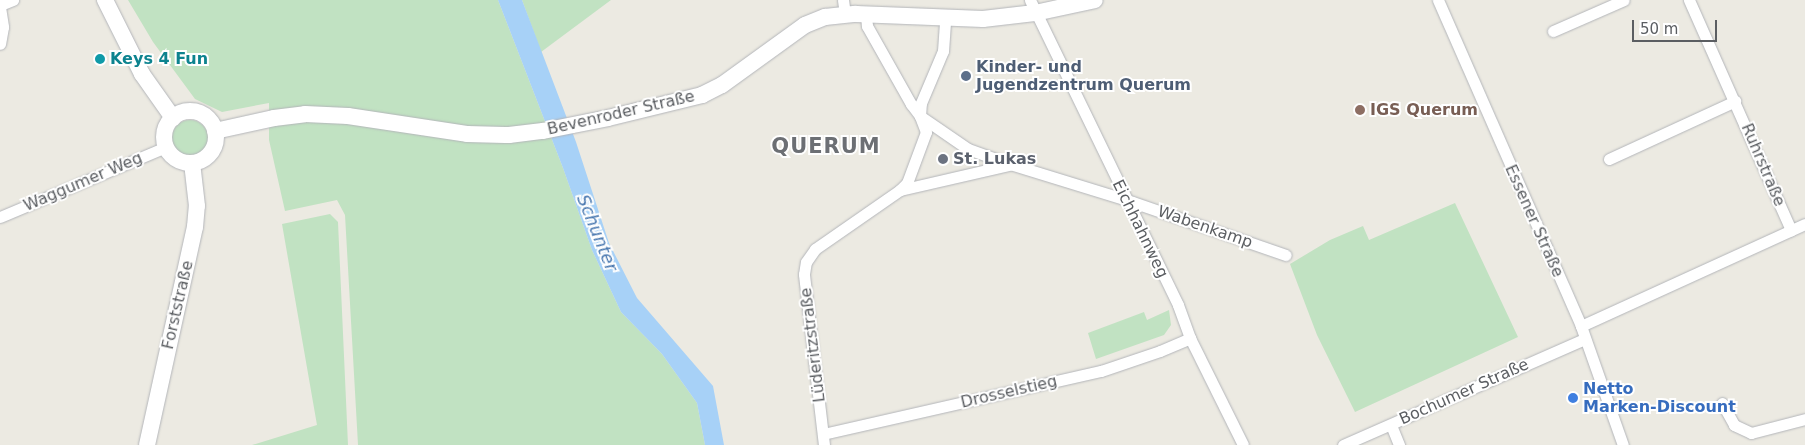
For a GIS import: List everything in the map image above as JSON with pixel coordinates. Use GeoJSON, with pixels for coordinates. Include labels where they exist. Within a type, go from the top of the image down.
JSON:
{"type":"FeatureCollection","features":[{"type":"Feature","properties":{"kind":"main road"},"geometry":{"type":"LineString","coordinates":[[105,0],[142,74],[173,118]]}},
{"type":"Feature","properties":{"kind":"main road","name":"Bevenroder Straße"},"geometry":{"type":"LineString","coordinates":[[215,131],[274,118],[305,114],[348,116],[419,128],[490,135],[543,131],[574,126],[702,95],[722,85],[805,25],[844,7],[866,15],[984,19],[1032,7],[1095,0]]}},
{"type":"Feature","properties":{"kind":"main road"},"geometry":{"type":"LineString","coordinates":[[184,112],[198,112],[208,119],[215,131],[216,142],[212,152],[203,160],[192,163],[174,158],[166,147],[165,131],[173,118],[184,112]]}},
{"type":"Feature","properties":{"kind":"main road","name":"Forststraße"},"geometry":{"type":"LineString","coordinates":[[147,445],[195,227],[197,206],[192,163]]}},
{"type":"Feature","properties":{"kind":"street"},"geometry":{"type":"LineString","coordinates":[[0,44],[3,27],[0,6],[13,0]]}},
{"type":"Feature","properties":{"kind":"street","name":"Essener Straße"},"geometry":{"type":"LineString","coordinates":[[1438,0],[1581,326],[1623,445]]}},
{"type":"Feature","properties":{"kind":"street"},"geometry":{"type":"LineString","coordinates":[[1553,31],[1624,0]]}},
{"type":"Feature","properties":{"kind":"street","name":"Ruhrstraße"},"geometry":{"type":"LineString","coordinates":[[1689,0],[1791,230]]}},
{"type":"Feature","properties":{"kind":"street","name":"Eichhahnweg"},"geometry":{"type":"LineString","coordinates":[[1032,7],[1178,305],[1190,338],[1243,445]]}},
{"type":"Feature","properties":{"kind":"street"},"geometry":{"type":"LineString","coordinates":[[866,15],[867,26],[911,104],[920,116],[926,132],[907,184],[900,190]]}},
{"type":"Feature","properties":{"kind":"street"},"geometry":{"type":"LineString","coordinates":[[920,116],[921,103],[943,51],[945,19]]}},
{"type":"Feature","properties":{"kind":"street"},"geometry":{"type":"LineString","coordinates":[[1609,159],[1735,101]]}},
{"type":"Feature","properties":{"kind":"street","name":"Wabenkamp"},"geometry":{"type":"LineString","coordinates":[[920,116],[968,149],[1010,164],[1124,198],[1286,256]]}},
{"type":"Feature","properties":{"kind":"street","name":"Waggumer Weg"},"geometry":{"type":"LineString","coordinates":[[0,217],[166,147]]}},
{"type":"Feature","properties":{"kind":"street"},"geometry":{"type":"LineString","coordinates":[[900,190],[1010,164]]}},
{"type":"Feature","properties":{"kind":"street","name":"Lüderitzstraße"},"geometry":{"type":"LineString","coordinates":[[824,440],[804,274],[806,262],[815,249],[900,190]]}},
{"type":"Feature","properties":{"kind":"street"},"geometry":{"type":"LineString","coordinates":[[1581,326],[1805,224]]}},
{"type":"Feature","properties":{"kind":"street","name":"Drosselstieg"},"geometry":{"type":"LineString","coordinates":[[824,440],[1101,371],[1160,351],[1190,338]]}},
{"type":"Feature","properties":{"kind":"street","name":"Bochumer Straße"},"geometry":{"type":"LineString","coordinates":[[1343,445],[1586,339]]}},
{"type":"Feature","properties":{"kind":"street"},"geometry":{"type":"LineString","coordinates":[[1722,403],[1734,425],[1751,433],[1805,419]]}},
{"type":"Feature","properties":{"kind":"street"},"geometry":{"type":"LineString","coordinates":[[1391,425],[1399,445]]}},
{"type":"Feature","properties":{"kind":"green space"},"geometry":{"type":"Polygon","coordinates":[[[128,0],[498,0],[563,168],[592,250],[621,312],[662,354],[697,403],[705,445],[358,445],[345,215],[337,200],[285,211],[269,140],[269,103],[222,112],[195,99],[153,42],[128,0]]]}},
{"type":"Feature","properties":{"kind":"green space"},"geometry":{"type":"Polygon","coordinates":[[[522,0],[611,0],[541,52],[522,0]]]}},
{"type":"Feature","properties":{"kind":"green space"},"geometry":{"type":"Polygon","coordinates":[[[190,120],[197,121],[203,125],[207,131],[207,145],[203,151],[197,155],[190,156],[183,155],[177,151],[173,145],[172,138],[173,131],[177,125],[183,121],[190,120]]]}},
{"type":"Feature","properties":{"kind":"green space"},"geometry":{"type":"Polygon","coordinates":[[[1455,203],[1518,337],[1355,412],[1317,335],[1290,264],[1330,240],[1363,226],[1369,240],[1455,203]]]}},
{"type":"Feature","properties":{"kind":"green space"},"geometry":{"type":"Polygon","coordinates":[[[330,214],[338,222],[348,445],[252,445],[317,425],[282,224],[330,214]]]}},
{"type":"Feature","properties":{"kind":"green space"},"geometry":{"type":"Polygon","coordinates":[[[1169,310],[1171,325],[1164,335],[1096,359],[1088,333],[1144,312],[1147,320],[1169,310]]]}},
{"type":"Feature","properties":{"kind":"water","name":"Schunter"},"geometry":{"type":"Polygon","coordinates":[[[498,0],[522,0],[576,142],[609,243],[637,298],[713,386],[724,445],[705,445],[697,403],[662,354],[621,312],[592,250],[563,168],[498,0]]]}},
{"type":"Feature","properties":{"kind":"place","name":"Keys 4 Fun"},"geometry":{"type":"Point","coordinates":[100,59]}},
{"type":"Feature","properties":{"kind":"place","name":"Kinder- und Jugendzentrum Querum"},"geometry":{"type":"Point","coordinates":[966,76]}},
{"type":"Feature","properties":{"kind":"place","name":"IGS Querum"},"geometry":{"type":"Point","coordinates":[1360,110]}},
{"type":"Feature","properties":{"kind":"place","name":"St. Lukas"},"geometry":{"type":"Point","coordinates":[943,159]}},
{"type":"Feature","properties":{"kind":"place","name":"Netto Marken-Discount"},"geometry":{"type":"Point","coordinates":[1573,398]}},
{"type":"Feature","properties":{"kind":"district","name":"QUERUM"},"geometry":{"type":"Point","coordinates":[826,146]}}]}
